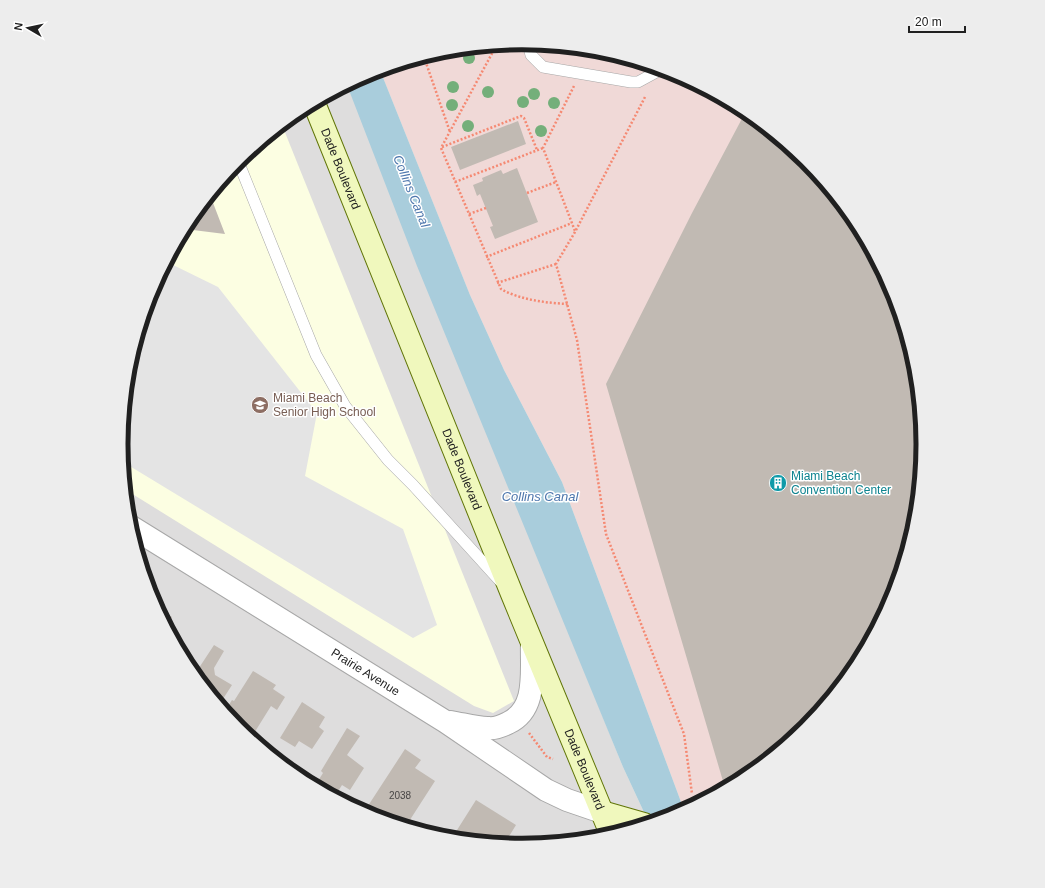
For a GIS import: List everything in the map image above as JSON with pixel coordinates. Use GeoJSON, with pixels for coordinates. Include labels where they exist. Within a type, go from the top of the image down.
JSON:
{"type":"FeatureCollection","features":[{"type":"Feature","properties":{"kind":"main road","name":"Dade Boulevard"},"geometry":{"type":"LineString","coordinates":[[316,109],[532,644],[609,828]]}},
{"type":"Feature","properties":{"kind":"main road"},"geometry":{"type":"LineString","coordinates":[[602,812],[635,821]]}},
{"type":"Feature","properties":{"kind":"street","name":"Prairie Avenue"},"geometry":{"type":"LineString","coordinates":[[138,531],[446,722],[546,790],[567,800],[602,812]]}},
{"type":"Feature","properties":{"kind":"street"},"geometry":{"type":"LineString","coordinates":[[446,722],[494,728],[500,727],[515,720],[522,713],[530,700],[532,644]]}},
{"type":"Feature","properties":{"kind":"lane"},"geometry":{"type":"LineString","coordinates":[[530,50],[536,63],[550,70],[631,82],[638,82],[654,73]]}},
{"type":"Feature","properties":{"kind":"lane"},"geometry":{"type":"LineString","coordinates":[[241,168],[316,355],[345,406],[388,460],[413,485],[512,594]]}},
{"type":"Feature","properties":{"kind":"path"},"geometry":{"type":"LineString","coordinates":[[441,148],[493,51]]}},
{"type":"Feature","properties":{"kind":"path"},"geometry":{"type":"LineString","coordinates":[[426,62],[450,132]]}},
{"type":"Feature","properties":{"kind":"path"},"geometry":{"type":"LineString","coordinates":[[455,182],[542,148],[574,88]]}},
{"type":"Feature","properties":{"kind":"path"},"geometry":{"type":"LineString","coordinates":[[498,283],[556,264],[575,232],[645,97]]}},
{"type":"Feature","properties":{"kind":"path"},"geometry":{"type":"LineString","coordinates":[[441,148],[520,116],[524,118],[537,150]]}},
{"type":"Feature","properties":{"kind":"path"},"geometry":{"type":"LineString","coordinates":[[441,148],[486,257],[501,289],[512,294],[568,304]]}},
{"type":"Feature","properties":{"kind":"path"},"geometry":{"type":"LineString","coordinates":[[542,148],[575,232]]}},
{"type":"Feature","properties":{"kind":"path"},"geometry":{"type":"LineString","coordinates":[[527,193],[556,182]]}},
{"type":"Feature","properties":{"kind":"path"},"geometry":{"type":"LineString","coordinates":[[469,214],[486,208]]}},
{"type":"Feature","properties":{"kind":"path"},"geometry":{"type":"LineString","coordinates":[[486,257],[572,223]]}},
{"type":"Feature","properties":{"kind":"path"},"geometry":{"type":"LineString","coordinates":[[556,264],[577,340],[606,534],[684,734],[692,794]]}},
{"type":"Feature","properties":{"kind":"path"},"geometry":{"type":"LineString","coordinates":[[526,730],[549,761]]}},
{"type":"Feature","properties":{"kind":"path"},"geometry":{"type":"LineString","coordinates":[[547,757],[553,759]]}},
{"type":"Feature","properties":{"kind":"shaded area"},"geometry":{"type":"Polygon","coordinates":[[[522,50],[574,53],[624,63],[673,80],[720,103],[741,116],[782,148],[819,184],[850,225],[864,247],[887,293],[896,317],[909,367],[916,418],[916,470],[909,521],[905,539],[756,761],[719,785],[682,804],[562,482],[504,370],[470,295],[382,76],[421,63],[471,53],[522,50]]]}},
{"type":"Feature","properties":{"kind":"shaded area"},"geometry":{"type":"Polygon","coordinates":[[[350,90],[623,767],[647,818],[624,825],[574,835],[522,838],[471,835],[421,825],[372,808],[325,785],[304,772],[283,757],[244,723],[210,684],[181,641],[158,595],[149,571],[136,521],[129,470],[129,418],[136,367],[142,342],[158,293],[185,240],[210,204],[244,165],[283,131],[304,116],[350,90]]]}},
{"type":"Feature","properties":{"kind":"shaded area","name":"Miami Beach Senior High School"},"geometry":{"type":"Polygon","coordinates":[[[284,130],[514,701],[493,713],[474,706],[132,494],[128,444],[132,393],[142,342],[158,293],[181,247],[210,204],[244,165],[284,130]]]}},
{"type":"Feature","properties":{"kind":"shaded area"},"geometry":{"type":"Polygon","coordinates":[[[172,264],[218,287],[317,413],[305,476],[403,529],[437,625],[413,638],[129,466],[129,418],[136,367],[149,317],[158,293],[172,264]]]}},
{"type":"Feature","properties":{"kind":"water","name":"Collins Canal"},"geometry":{"type":"Polygon","coordinates":[[[382,76],[470,295],[504,370],[562,482],[682,804],[647,818],[623,767],[417,266],[349,90],[382,76]]]}},
{"type":"Feature","properties":{"kind":"building","name":"Miami Beach Convention Center"},"geometry":{"type":"Polygon","coordinates":[[[743,117],[762,131],[801,165],[819,184],[850,225],[864,247],[887,293],[896,317],[909,367],[916,418],[916,470],[909,521],[896,571],[887,595],[864,641],[835,684],[801,723],[762,757],[723,782],[606,384],[692,213],[743,117]]]}},
{"type":"Feature","properties":{"kind":"building"},"geometry":{"type":"Polygon","coordinates":[[[518,121],[526,144],[460,170],[451,147],[518,121]]]}},
{"type":"Feature","properties":{"kind":"building"},"geometry":{"type":"Polygon","coordinates":[[[517,168],[538,222],[495,239],[490,227],[493,226],[480,194],[477,196],[473,185],[483,181],[482,178],[501,170],[503,174],[517,168]]]}},
{"type":"Feature","properties":{"kind":"building"},"geometry":{"type":"Polygon","coordinates":[[[212,201],[225,234],[192,230],[212,201]]]}},
{"type":"Feature","properties":{"kind":"building"},"geometry":{"type":"Polygon","coordinates":[[[167,614],[172,617],[170,620],[167,614]]]}},
{"type":"Feature","properties":{"kind":"building"},"geometry":{"type":"Polygon","coordinates":[[[214,645],[224,651],[214,668],[215,675],[232,685],[223,700],[210,684],[199,668],[214,645]]]}},
{"type":"Feature","properties":{"kind":"building"},"geometry":{"type":"Polygon","coordinates":[[[253,671],[276,685],[273,689],[285,697],[277,710],[271,706],[255,732],[228,706],[232,700],[234,701],[253,671]]]}},
{"type":"Feature","properties":{"kind":"building"},"geometry":{"type":"Polygon","coordinates":[[[302,702],[325,717],[319,727],[324,731],[312,749],[299,741],[295,747],[280,738],[302,702]]]}},
{"type":"Feature","properties":{"kind":"building"},"geometry":{"type":"Polygon","coordinates":[[[347,728],[360,736],[347,755],[364,768],[350,790],[342,785],[338,792],[318,781],[323,773],[321,771],[347,728]]]}},
{"type":"Feature","properties":{"kind":"building"},"geometry":{"type":"Polygon","coordinates":[[[405,749],[421,760],[415,768],[435,781],[409,821],[368,806],[405,749]]]}},
{"type":"Feature","properties":{"kind":"building"},"geometry":{"type":"Polygon","coordinates":[[[476,800],[516,825],[508,837],[471,835],[456,832],[476,800]]]}},
{"type":"Feature","properties":{"kind":"place","name":"Miami Beach Senior High School"},"geometry":{"type":"Point","coordinates":[260,405]}},
{"type":"Feature","properties":{"kind":"place","name":"Miami Beach Convention Center"},"geometry":{"type":"Point","coordinates":[778,483]}}]}
